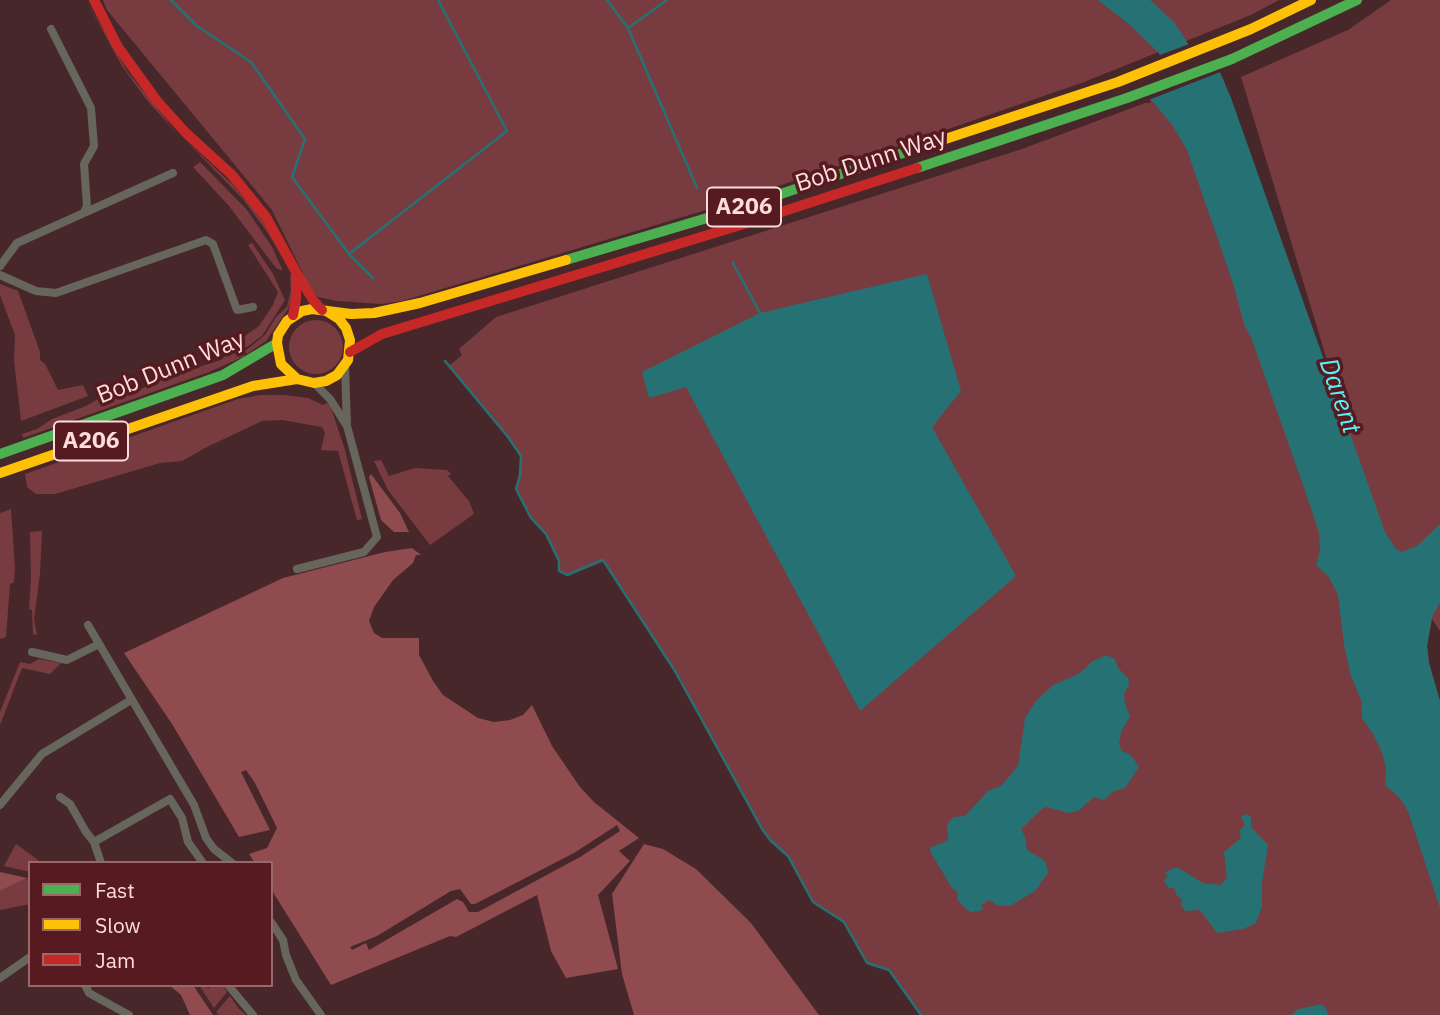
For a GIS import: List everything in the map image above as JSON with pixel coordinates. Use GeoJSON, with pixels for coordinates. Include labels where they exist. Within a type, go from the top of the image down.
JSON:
{"type":"FeatureCollection","features":[{"type":"Feature","properties":{"kind":"main road"},"geometry":{"type":"LineString","coordinates":[[93,0],[118,47],[157,100],[259,207],[285,247],[313,300],[325,311],[339,318],[346,328],[351,352],[345,366],[337,375],[314,383],[297,379],[281,364],[277,343],[282,327],[293,315],[312,309],[325,311]]}},
{"type":"Feature","properties":{"kind":"main road","name":"Bob Dunn Way"},"geometry":{"type":"LineString","coordinates":[[325,311],[374,313],[449,295],[724,214],[1118,82],[1222,42],[1311,0]]}},
{"type":"Feature","properties":{"kind":"main road","name":"Bob Dunn Way"},"geometry":{"type":"LineString","coordinates":[[351,352],[382,334],[744,224],[995,144],[1127,98],[1231,59],[1357,0]]}},
{"type":"Feature","properties":{"kind":"main road"},"geometry":{"type":"LineString","coordinates":[[293,315],[296,272]]}},
{"type":"Feature","properties":{"kind":"main road","name":"Bob Dunn Way"},"geometry":{"type":"LineString","coordinates":[[0,454],[223,375],[277,343]]}},
{"type":"Feature","properties":{"kind":"main road","name":"Bob Dunn Way"},"geometry":{"type":"LineString","coordinates":[[0,473],[253,386],[297,379]]}},
{"type":"Feature","properties":{"kind":"street"},"geometry":{"type":"LineString","coordinates":[[51,29],[91,108],[94,146],[84,164],[87,206],[84,212]]}},
{"type":"Feature","properties":{"kind":"street"},"geometry":{"type":"LineString","coordinates":[[0,266],[17,243],[173,173]]}},
{"type":"Feature","properties":{"kind":"street"},"geometry":{"type":"LineString","coordinates":[[0,275],[36,291],[56,293],[206,240],[213,244],[237,310],[253,307]]}},
{"type":"Feature","properties":{"kind":"street"},"geometry":{"type":"LineString","coordinates":[[297,569],[364,552],[377,537],[347,426],[345,366]]}},
{"type":"Feature","properties":{"kind":"street"},"geometry":{"type":"LineString","coordinates":[[314,383],[330,399],[347,426]]}},
{"type":"Feature","properties":{"kind":"street"},"geometry":{"type":"LineString","coordinates":[[88,625],[194,805],[206,838],[214,849],[229,861]]}},
{"type":"Feature","properties":{"kind":"street"},"geometry":{"type":"LineString","coordinates":[[32,652],[67,660],[99,644]]}},
{"type":"Feature","properties":{"kind":"street"},"geometry":{"type":"LineString","coordinates":[[0,805],[41,754],[131,700]]}},
{"type":"Feature","properties":{"kind":"street"},"geometry":{"type":"LineString","coordinates":[[60,797],[70,804],[94,842],[100,861]]}},
{"type":"Feature","properties":{"kind":"street"},"geometry":{"type":"LineString","coordinates":[[94,842],[170,799],[182,818],[188,842],[202,861]]}},
{"type":"Feature","properties":{"kind":"street"},"geometry":{"type":"LineString","coordinates":[[273,925],[283,940],[296,980],[321,1015]]}},
{"type":"Feature","properties":{"kind":"street"},"geometry":{"type":"LineString","coordinates":[[0,978],[28,958]]}},
{"type":"Feature","properties":{"kind":"street"},"geometry":{"type":"LineString","coordinates":[[86,987],[89,993],[129,1015]]}},
{"type":"Feature","properties":{"kind":"street"},"geometry":{"type":"LineString","coordinates":[[230,987],[253,1015]]}},
{"type":"Feature","properties":{"kind":"shaded area"},"geometry":{"type":"Polygon","coordinates":[[[86,0],[127,71],[178,135],[146,99],[122,66],[86,0]]]}},
{"type":"Feature","properties":{"kind":"shaded area"},"geometry":{"type":"Polygon","coordinates":[[[103,0],[1279,0],[1251,15],[1084,82],[928,136],[706,210],[402,301],[382,304],[337,301],[318,297],[311,290],[272,210],[107,10],[103,0]]]}},
{"type":"Feature","properties":{"kind":"shaded area"},"geometry":{"type":"Polygon","coordinates":[[[1391,0],[1440,0],[1440,631],[1432,619],[1427,646],[1440,701],[1440,1015],[921,1015],[889,971],[867,963],[844,922],[813,902],[788,856],[762,829],[675,671],[603,560],[567,575],[559,571],[559,561],[546,534],[531,518],[516,489],[521,456],[449,366],[462,355],[459,349],[496,317],[1022,149],[1151,103],[1148,96],[1222,76],[1344,416],[1241,77],[1348,30],[1391,0]]]}},
{"type":"Feature","properties":{"kind":"shaded area"},"geometry":{"type":"Polygon","coordinates":[[[185,140],[232,184],[255,211],[288,267],[243,199],[185,140]]]}},
{"type":"Feature","properties":{"kind":"shaded area"},"geometry":{"type":"Polygon","coordinates":[[[200,162],[247,210],[272,247],[283,271],[276,268],[229,206],[193,167],[200,162]]]}},
{"type":"Feature","properties":{"kind":"shaded area"},"geometry":{"type":"Polygon","coordinates":[[[252,243],[273,274],[285,300],[262,336],[241,351],[245,356],[209,372],[23,438],[22,434],[98,399],[137,392],[152,382],[221,360],[232,350],[232,345],[259,326],[278,292],[248,245],[252,243]]]}},
{"type":"Feature","properties":{"kind":"shaded area"},"geometry":{"type":"Polygon","coordinates":[[[290,274],[293,283],[288,309],[266,341],[247,354],[245,351],[265,335],[276,317],[287,307],[291,289],[290,274]]]}},
{"type":"Feature","properties":{"kind":"shaded area"},"geometry":{"type":"Polygon","coordinates":[[[0,284],[18,291],[40,352],[40,360],[45,364],[58,390],[83,385],[88,396],[21,421],[14,360],[15,335],[0,295],[0,284]]]}},
{"type":"Feature","properties":{"kind":"shaded area"},"geometry":{"type":"Polygon","coordinates":[[[316,320],[335,328],[343,347],[335,366],[316,374],[297,366],[289,347],[297,328],[316,320]]]}},
{"type":"Feature","properties":{"kind":"shaded area"},"geometry":{"type":"Polygon","coordinates":[[[260,395],[308,398],[323,405],[327,403],[331,408],[362,519],[357,520],[338,451],[321,450],[325,433],[322,427],[282,420],[262,421],[182,461],[160,463],[55,494],[36,494],[27,487],[25,474],[238,399],[260,395]]]}},
{"type":"Feature","properties":{"kind":"shaded area"},"geometry":{"type":"Polygon","coordinates":[[[381,460],[389,476],[415,468],[447,470],[451,474],[448,476],[469,501],[474,514],[430,545],[388,490],[374,461],[381,460]]]}},
{"type":"Feature","properties":{"kind":"shaded area"},"geometry":{"type":"Polygon","coordinates":[[[371,474],[400,513],[409,532],[394,532],[381,520],[369,477],[371,474]]]}},
{"type":"Feature","properties":{"kind":"shaded area"},"geometry":{"type":"Polygon","coordinates":[[[11,509],[14,582],[10,584],[6,637],[0,639],[0,513],[11,509]]]}},
{"type":"Feature","properties":{"kind":"shaded area"},"geometry":{"type":"Polygon","coordinates":[[[42,531],[34,619],[37,635],[33,634],[32,610],[29,609],[30,532],[42,531]]]}},
{"type":"Feature","properties":{"kind":"shaded area"},"geometry":{"type":"Polygon","coordinates":[[[412,548],[421,555],[416,555],[413,563],[393,580],[374,607],[369,621],[374,633],[382,638],[419,638],[419,655],[443,695],[478,718],[494,722],[510,720],[523,715],[532,705],[552,746],[580,787],[594,802],[639,838],[619,851],[630,861],[598,895],[618,969],[566,978],[551,951],[537,895],[456,937],[450,936],[331,985],[273,892],[273,861],[254,861],[249,854],[267,848],[277,828],[255,783],[246,770],[241,772],[270,830],[239,837],[172,724],[124,653],[283,578],[385,552],[412,548]],[[617,825],[574,853],[475,904],[471,904],[460,889],[451,891],[377,936],[350,947],[352,950],[366,943],[369,950],[457,899],[463,902],[469,912],[478,912],[580,857],[620,831],[617,825]]]}},
{"type":"Feature","properties":{"kind":"shaded area"},"geometry":{"type":"Polygon","coordinates":[[[39,659],[61,663],[50,674],[22,668],[0,725],[0,712],[20,662],[30,664],[39,659]]]}},
{"type":"Feature","properties":{"kind":"shaded area"},"geometry":{"type":"Polygon","coordinates":[[[16,844],[39,861],[28,861],[28,872],[4,866],[16,844]]]}},
{"type":"Feature","properties":{"kind":"shaded area"},"geometry":{"type":"Polygon","coordinates":[[[644,844],[663,849],[696,869],[751,923],[819,1015],[634,1015],[622,974],[612,894],[644,844]]]}},
{"type":"Feature","properties":{"kind":"shaded area"},"geometry":{"type":"Polygon","coordinates":[[[0,872],[27,878],[0,891],[0,872]]]}},
{"type":"Feature","properties":{"kind":"shaded area"},"geometry":{"type":"Polygon","coordinates":[[[28,878],[28,904],[0,910],[0,891],[28,878]]]}},
{"type":"Feature","properties":{"kind":"shaded area"},"geometry":{"type":"Polygon","coordinates":[[[171,987],[194,987],[213,1015],[190,1015],[181,995],[171,987]]]}},
{"type":"Feature","properties":{"kind":"shaded area"},"geometry":{"type":"Polygon","coordinates":[[[200,987],[224,987],[227,992],[214,1008],[200,987]]]}},
{"type":"Feature","properties":{"kind":"shaded area"},"geometry":{"type":"Polygon","coordinates":[[[230,996],[246,1015],[219,1015],[216,1012],[230,996]]]}},
{"type":"Feature","properties":{"kind":"water"},"geometry":{"type":"Polygon","coordinates":[[[1098,0],[1150,0],[1174,22],[1208,74],[1219,70],[1385,532],[1396,549],[1402,552],[1418,545],[1440,524],[1440,602],[1432,617],[1427,646],[1440,701],[1440,908],[1408,811],[1399,797],[1385,785],[1383,755],[1362,718],[1361,700],[1350,673],[1344,644],[1338,595],[1329,577],[1316,565],[1320,550],[1319,533],[1251,337],[1244,324],[1233,283],[1187,150],[1173,126],[1148,96],[1178,85],[1158,52],[1098,0]]]}},
{"type":"Feature","properties":{"kind":"water"},"geometry":{"type":"Polygon","coordinates":[[[927,274],[961,391],[932,427],[1016,576],[860,711],[686,387],[649,398],[642,372],[760,313],[927,274]]]}},
{"type":"Feature","properties":{"kind":"water"},"geometry":{"type":"Polygon","coordinates":[[[1106,655],[1115,659],[1118,668],[1128,678],[1129,685],[1124,694],[1130,716],[1121,732],[1119,744],[1122,751],[1131,755],[1139,767],[1125,788],[1114,791],[1104,800],[1094,797],[1078,811],[1068,813],[1043,808],[1021,829],[1027,850],[1044,860],[1048,873],[1035,891],[1010,906],[998,906],[989,900],[981,905],[983,909],[971,912],[957,899],[958,893],[952,888],[930,848],[948,840],[947,825],[953,817],[965,816],[988,791],[1002,785],[1018,766],[1025,718],[1036,701],[1053,685],[1078,674],[1091,662],[1106,655]]]}},
{"type":"Feature","properties":{"kind":"water"},"geometry":{"type":"Polygon","coordinates":[[[1246,814],[1251,817],[1251,827],[1268,845],[1262,883],[1262,906],[1256,923],[1243,929],[1217,933],[1200,910],[1186,911],[1181,906],[1182,900],[1175,889],[1168,887],[1164,881],[1168,875],[1163,873],[1177,867],[1203,883],[1220,885],[1227,878],[1224,852],[1241,838],[1239,831],[1245,825],[1241,817],[1246,814]]]}},
{"type":"Feature","properties":{"kind":"water"},"geometry":{"type":"Polygon","coordinates":[[[1322,1004],[1328,1015],[1292,1015],[1298,1009],[1322,1004]]]}},
{"type":"Feature","properties":{"kind":"pier"},"geometry":{"type":"Polygon","coordinates":[[[1192,43],[1210,70],[1221,68],[1223,71],[1146,101],[1144,98],[1173,83],[1157,56],[1192,43]]]}},
{"type":"Feature","properties":{"kind":"waterway"},"geometry":{"type":"LineString","coordinates":[[171,0],[197,26],[251,62],[305,139],[292,177],[349,254],[373,278]]}},
{"type":"Feature","properties":{"kind":"waterway"},"geometry":{"type":"LineString","coordinates":[[349,254],[507,131],[438,0]]}},
{"type":"Feature","properties":{"kind":"waterway"},"geometry":{"type":"LineString","coordinates":[[607,0],[628,28],[697,188]]}},
{"type":"Feature","properties":{"kind":"waterway"},"geometry":{"type":"LineString","coordinates":[[628,28],[667,0]]}},
{"type":"Feature","properties":{"kind":"waterway"},"geometry":{"type":"LineString","coordinates":[[733,263],[760,313]]}},
{"type":"Feature","properties":{"kind":"waterway"},"geometry":{"type":"LineString","coordinates":[[445,361],[521,456],[516,489],[531,518],[546,534],[559,561],[559,571],[567,575],[603,560],[675,671],[762,829],[788,856],[813,902],[844,922],[867,963],[889,970],[921,1015]]}},
{"type":"Feature","properties":{"kind":"traffic: fast"},"geometry":{"type":"LineString","coordinates":[[917,168],[1127,98],[1232,59],[1357,0]]}},
{"type":"Feature","properties":{"kind":"traffic: fast"},"geometry":{"type":"LineString","coordinates":[[566,260],[724,213],[921,147]]}},
{"type":"Feature","properties":{"kind":"traffic: fast"},"geometry":{"type":"LineString","coordinates":[[0,454],[223,375],[277,343]]}},
{"type":"Feature","properties":{"kind":"traffic: slow"},"geometry":{"type":"LineString","coordinates":[[921,147],[1118,82],[1251,29],[1311,0]]}},
{"type":"Feature","properties":{"kind":"traffic: slow"},"geometry":{"type":"LineString","coordinates":[[328,312],[346,328],[350,340],[348,360],[337,375],[326,381],[314,383],[297,379],[281,364],[277,343],[278,335],[287,321],[302,311],[312,309],[351,314],[374,313],[420,303],[566,260]]}},
{"type":"Feature","properties":{"kind":"traffic: slow"},"geometry":{"type":"LineString","coordinates":[[0,473],[253,386],[297,379]]}},
{"type":"Feature","properties":{"kind":"traffic: jam"},"geometry":{"type":"LineString","coordinates":[[94,0],[118,47],[157,101],[186,133],[232,175],[266,217],[296,272],[322,310]]}},
{"type":"Feature","properties":{"kind":"traffic: jam"},"geometry":{"type":"LineString","coordinates":[[350,352],[382,334],[744,224],[917,168]]}},
{"type":"Feature","properties":{"kind":"traffic: jam"},"geometry":{"type":"LineString","coordinates":[[293,315],[296,275]]}},
{"type":"Feature","properties":{"kind":"water label","name":"Darent"},"geometry":{"type":"Point","coordinates":[1339,396]}}]}
